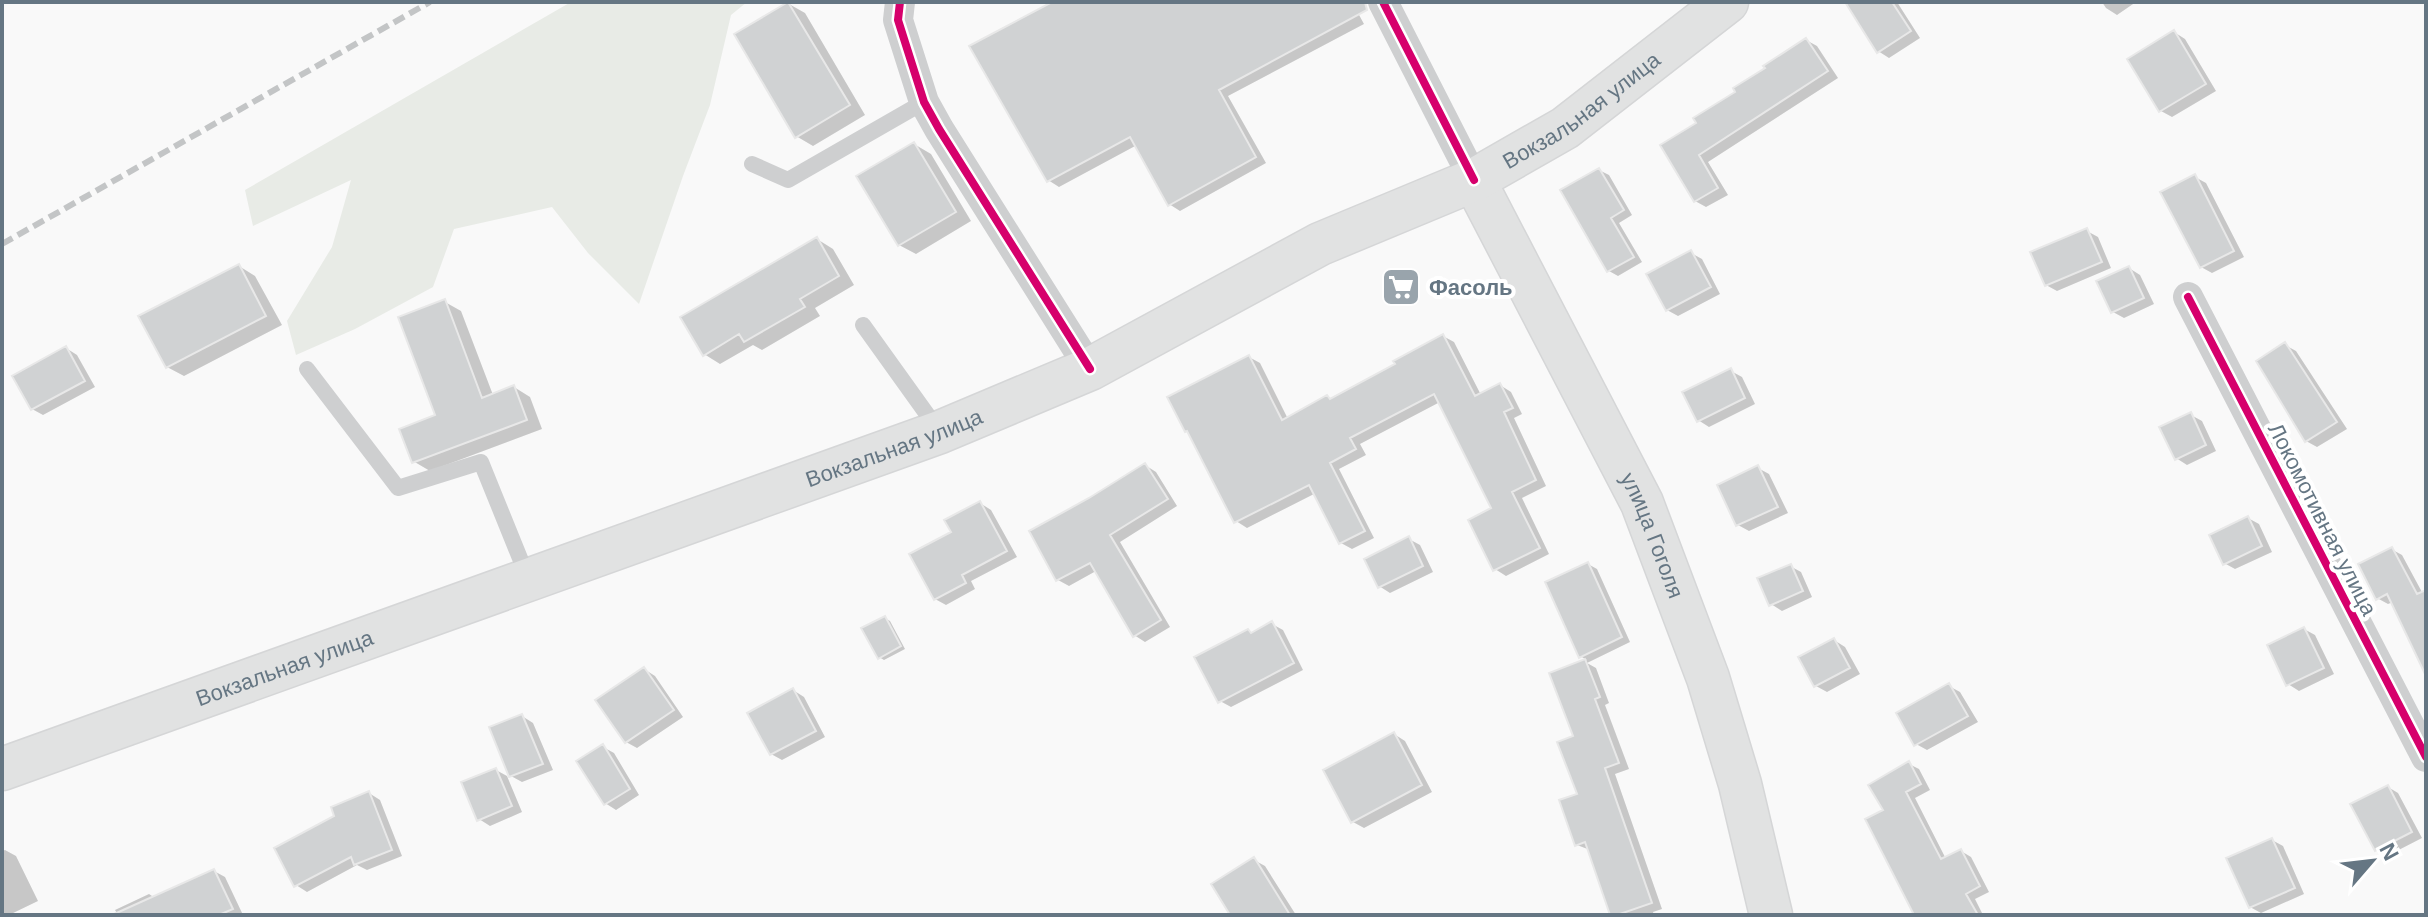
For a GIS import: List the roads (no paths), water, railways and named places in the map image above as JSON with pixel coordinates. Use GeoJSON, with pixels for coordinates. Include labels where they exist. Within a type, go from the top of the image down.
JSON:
{"type":"FeatureCollection","features":[{"type":"Feature","properties":{"kind":"main road","name":"Вокзальная улица"},"geometry":{"type":"LineString","coordinates":[[2,769],[940,432],[1090,369],[1320,244],[1474,180],[1565,128],[1727,2]]}},
{"type":"Feature","properties":{"kind":"main road","name":"улица Гоголя"},"geometry":{"type":"LineString","coordinates":[[1474,180],[1642,503],[1708,678],[1740,784],[1771,915]]}},
{"type":"Feature","properties":{"kind":"street"},"geometry":{"type":"LineString","coordinates":[[900,2],[898,20],[924,102],[1090,369]]}},
{"type":"Feature","properties":{"kind":"street"},"geometry":{"type":"LineString","coordinates":[[1383,2],[1474,180]]}},
{"type":"Feature","properties":{"kind":"street","name":"Локомотивная улица"},"geometry":{"type":"LineString","coordinates":[[2188,297],[2426,757]]}},
{"type":"Feature","properties":{"kind":"lane"},"geometry":{"type":"LineString","coordinates":[[752,164],[788,180],[924,102]]}},
{"type":"Feature","properties":{"kind":"lane"},"geometry":{"type":"LineString","coordinates":[[863,325],[940,432]]}},
{"type":"Feature","properties":{"kind":"lane"},"geometry":{"type":"LineString","coordinates":[[307,369],[398,488],[481,462],[528,579]]}},
{"type":"Feature","properties":{"kind":"railway"},"geometry":{"type":"LineString","coordinates":[[2,244],[430,2]]}},
{"type":"Feature","properties":{"kind":"place","name":"Фасоль"},"geometry":{"type":"Point","coordinates":[1401,287]}}]}
